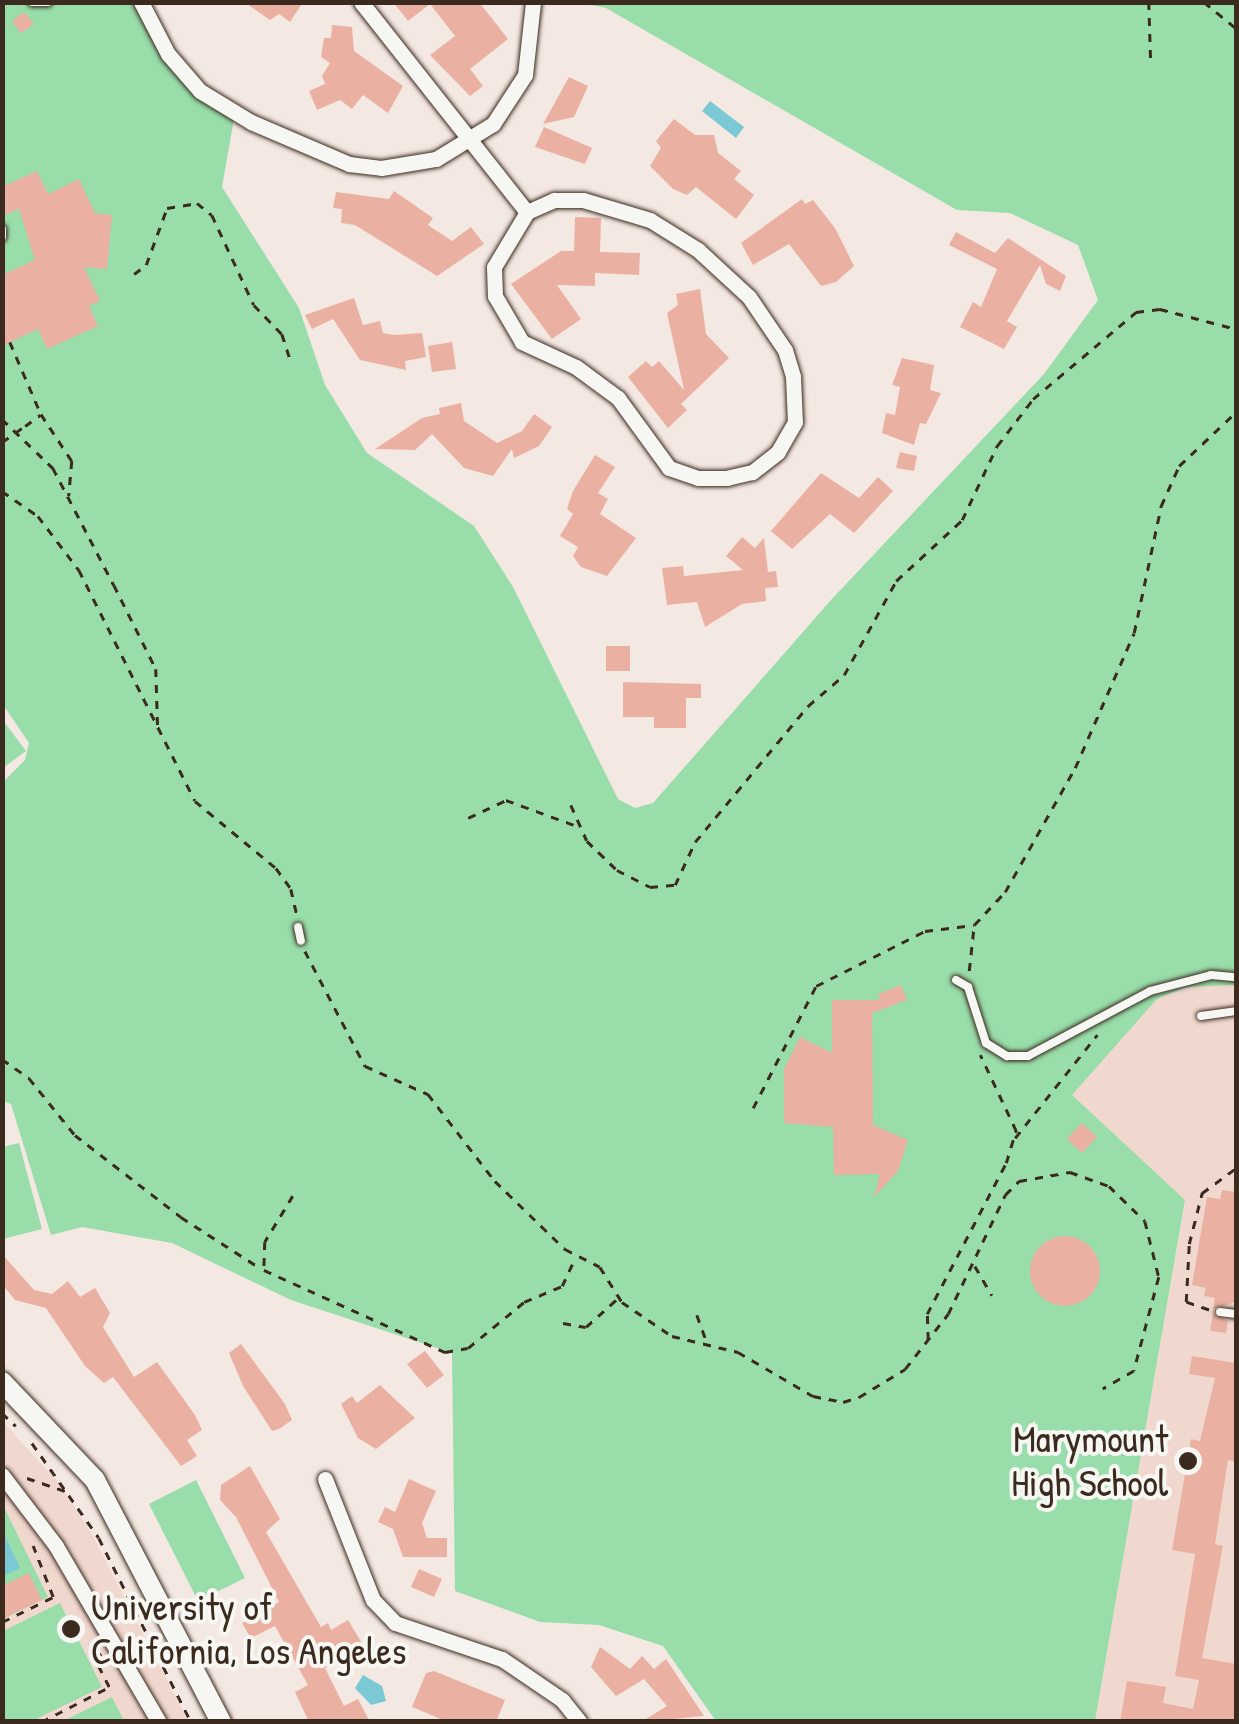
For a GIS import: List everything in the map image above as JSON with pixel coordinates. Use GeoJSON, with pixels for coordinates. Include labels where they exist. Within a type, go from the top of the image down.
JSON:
{"type":"FeatureCollection","features":[{"type":"Feature","properties":{"kind":"main road"},"geometry":{"type":"LineString","coordinates":[[2,1382],[95,1480],[221,1722]]}},
{"type":"Feature","properties":{"kind":"street"},"geometry":{"type":"LineString","coordinates":[[142,2],[168,54],[200,91],[251,122],[348,164],[412,165],[470,138],[514,100],[532,50],[534,2]]}},
{"type":"Feature","properties":{"kind":"street"},"geometry":{"type":"LineString","coordinates":[[362,2],[527,212]]}},
{"type":"Feature","properties":{"kind":"street"},"geometry":{"type":"LineString","coordinates":[[554,200],[583,200],[650,220],[698,250],[736,285],[785,350],[793,377],[794,422],[778,452],[752,472],[727,478],[698,478],[669,468],[618,398],[576,367],[522,342],[495,296],[494,267],[527,212],[554,200]]}},
{"type":"Feature","properties":{"kind":"street"},"geometry":{"type":"LineString","coordinates":[[2,1475],[56,1546],[159,1722]]}},
{"type":"Feature","properties":{"kind":"street"},"geometry":{"type":"LineString","coordinates":[[326,1479],[373,1600],[394,1623],[502,1659],[562,1700],[580,1722]]}},
{"type":"Feature","properties":{"kind":"lane"},"geometry":{"type":"LineString","coordinates":[[32,2],[48,2]]}},
{"type":"Feature","properties":{"kind":"lane"},"geometry":{"type":"LineString","coordinates":[[2,228],[2,236]]}},
{"type":"Feature","properties":{"kind":"lane"},"geometry":{"type":"LineString","coordinates":[[298,927],[301,941]]}},
{"type":"Feature","properties":{"kind":"lane"},"geometry":{"type":"LineString","coordinates":[[956,980],[968,987],[986,1043],[1006,1056],[1028,1056],[1115,1008],[1184,980],[1236,977]]}},
{"type":"Feature","properties":{"kind":"lane"},"geometry":{"type":"LineString","coordinates":[[1201,1016],[1236,1011]]}},
{"type":"Feature","properties":{"kind":"lane"},"geometry":{"type":"LineString","coordinates":[[1220,1312],[1236,1314]]}},
{"type":"Feature","properties":{"kind":"path"},"geometry":{"type":"LineString","coordinates":[[1149,2],[1151,65]]}},
{"type":"Feature","properties":{"kind":"path"},"geometry":{"type":"LineString","coordinates":[[1204,2],[1236,28]]}},
{"type":"Feature","properties":{"kind":"path"},"geometry":{"type":"LineString","coordinates":[[134,274],[146,265],[167,208],[197,202],[212,215],[254,305],[282,334],[290,358]]}},
{"type":"Feature","properties":{"kind":"path"},"geometry":{"type":"LineString","coordinates":[[468,818],[506,800],[578,827],[626,877],[650,888],[675,885],[691,846],[808,706],[844,675],[896,581],[962,520],[996,446],[1033,399],[1136,312],[1160,309],[1236,329]]}},
{"type":"Feature","properties":{"kind":"path"},"geometry":{"type":"LineString","coordinates":[[10,342],[41,414],[72,461],[74,493],[67,496]]}},
{"type":"Feature","properties":{"kind":"path"},"geometry":{"type":"LineString","coordinates":[[968,987],[974,925],[1005,892],[1084,750],[1093,714],[1143,607],[1161,506],[1179,466],[1236,412]]}},
{"type":"Feature","properties":{"kind":"path"},"geometry":{"type":"LineString","coordinates":[[2,442],[41,414]]}},
{"type":"Feature","properties":{"kind":"path"},"geometry":{"type":"LineString","coordinates":[[2,419],[39,450],[67,496],[156,669],[158,733]]}},
{"type":"Feature","properties":{"kind":"path"},"geometry":{"type":"LineString","coordinates":[[2,491],[38,516],[79,570],[158,733],[209,818],[284,878],[298,927]]}},
{"type":"Feature","properties":{"kind":"path"},"geometry":{"type":"LineString","coordinates":[[572,805],[578,827]]}},
{"type":"Feature","properties":{"kind":"path"},"geometry":{"type":"LineString","coordinates":[[753,1108],[816,986],[925,931],[974,925]]}},
{"type":"Feature","properties":{"kind":"path"},"geometry":{"type":"LineString","coordinates":[[301,941],[320,991],[365,1066],[428,1094],[495,1181],[576,1256],[600,1267],[618,1298],[672,1336],[749,1357],[813,1396],[842,1402],[905,1368],[928,1341],[974,1264],[1005,1195],[1019,1181],[1070,1172],[1092,1177],[1126,1199],[1150,1230],[1159,1277],[1134,1371],[1104,1388]]}},
{"type":"Feature","properties":{"kind":"path"},"geometry":{"type":"LineString","coordinates":[[928,1341],[927,1314],[1014,1139],[1115,1008]]}},
{"type":"Feature","properties":{"kind":"path"},"geometry":{"type":"LineString","coordinates":[[986,1043],[981,1067],[1012,1114],[1014,1139]]}},
{"type":"Feature","properties":{"kind":"path"},"geometry":{"type":"LineString","coordinates":[[2,1059],[30,1078],[75,1135],[180,1218],[269,1275],[452,1353],[482,1340],[524,1302],[562,1286],[576,1256]]}},
{"type":"Feature","properties":{"kind":"path"},"geometry":{"type":"LineString","coordinates":[[1220,1312],[1186,1302],[1184,1286],[1202,1193],[1236,1168]]}},
{"type":"Feature","properties":{"kind":"path"},"geometry":{"type":"LineString","coordinates":[[269,1275],[260,1256],[293,1196]]}},
{"type":"Feature","properties":{"kind":"path"},"geometry":{"type":"LineString","coordinates":[[974,1264],[992,1295]]}},
{"type":"Feature","properties":{"kind":"path"},"geometry":{"type":"LineString","coordinates":[[563,1322],[586,1327],[618,1298]]}},
{"type":"Feature","properties":{"kind":"path"},"geometry":{"type":"LineString","coordinates":[[698,1315],[708,1344]]}},
{"type":"Feature","properties":{"kind":"path"},"geometry":{"type":"LineString","coordinates":[[2,1414],[71,1493],[191,1722]]}},
{"type":"Feature","properties":{"kind":"path"},"geometry":{"type":"LineString","coordinates":[[52,1490],[71,1493]]}},
{"type":"Feature","properties":{"kind":"path"},"geometry":{"type":"LineString","coordinates":[[2,1622],[52,1597],[29,1548],[38,1544]]}},
{"type":"Feature","properties":{"kind":"path"},"geometry":{"type":"LineString","coordinates":[[40,1722],[109,1688],[94,1657],[103,1653]]}},
{"type":"Feature","properties":{"kind":"shaded area","name":"Marymount High School"},"geometry":{"type":"Polygon","coordinates":[[[1211,983],[1236,985],[1236,1721],[1095,1721],[1185,1201],[1071,1095],[1157,999],[1211,983]]]}},
{"type":"Feature","properties":{"kind":"shaded area","name":"University of California, Los Angeles"},"geometry":{"type":"Polygon","coordinates":[[[2,1421],[60,1484],[93,1536],[188,1721],[3,1721],[2,1421]]]}},
{"type":"Feature","properties":{"kind":"green space"},"geometry":{"type":"Polygon","coordinates":[[[3,3],[141,3],[168,54],[235,113],[222,187],[299,308],[325,385],[367,453],[474,526],[513,587],[618,799],[635,808],[653,803],[831,600],[1044,374],[1098,300],[1078,245],[1010,213],[957,210],[606,8],[581,3],[1236,3],[1236,985],[1186,987],[1157,999],[1072,1095],[1185,1200],[1095,1721],[716,1721],[663,1646],[599,1625],[540,1622],[455,1591],[452,1353],[291,1300],[172,1243],[82,1227],[51,1235],[11,1104],[2,1101],[3,782],[25,760],[29,743],[2,703],[3,3]]]}},
{"type":"Feature","properties":{"kind":"green space"},"geometry":{"type":"Polygon","coordinates":[[[2,719],[26,751],[3,768],[2,768],[2,719]]]}},
{"type":"Feature","properties":{"kind":"green space"},"geometry":{"type":"Polygon","coordinates":[[[19,1143],[42,1229],[3,1239],[3,1147],[19,1143]]]}},
{"type":"Feature","properties":{"kind":"green space"},"geometry":{"type":"Polygon","coordinates":[[[196,1480],[245,1578],[198,1601],[149,1504],[196,1480]]]}},
{"type":"Feature","properties":{"kind":"green space"},"geometry":{"type":"Polygon","coordinates":[[[2,1503],[48,1597],[3,1619],[2,1619],[2,1503]]]}},
{"type":"Feature","properties":{"kind":"green space"},"geometry":{"type":"Polygon","coordinates":[[[60,1603],[102,1687],[32,1721],[3,1721],[3,1631],[60,1603]]]}},
{"type":"Feature","properties":{"kind":"green space"},"geometry":{"type":"Polygon","coordinates":[[[112,1697],[124,1721],[63,1721],[112,1697]]]}},
{"type":"Feature","properties":{"kind":"water"},"geometry":{"type":"Polygon","coordinates":[[[710,101],[744,127],[736,138],[702,111],[710,101]]]}},
{"type":"Feature","properties":{"kind":"water"},"geometry":{"type":"Polygon","coordinates":[[[3,1532],[20,1568],[2,1576],[3,1532]]]}},
{"type":"Feature","properties":{"kind":"water"},"geometry":{"type":"Polygon","coordinates":[[[363,1675],[382,1686],[386,1701],[371,1705],[355,1688],[363,1675]]]}},
{"type":"Feature","properties":{"kind":"building"},"geometry":{"type":"Polygon","coordinates":[[[244,2],[303,2],[290,22],[279,14],[270,20],[244,2]]]}},
{"type":"Feature","properties":{"kind":"building"},"geometry":{"type":"Polygon","coordinates":[[[393,2],[479,2],[508,39],[470,69],[483,86],[470,96],[430,55],[455,36],[430,4],[408,21],[393,2]]]}},
{"type":"Feature","properties":{"kind":"building"},"geometry":{"type":"Polygon","coordinates":[[[24,12],[34,24],[21,33],[12,21],[24,12]]]}},
{"type":"Feature","properties":{"kind":"building"},"geometry":{"type":"Polygon","coordinates":[[[332,25],[352,27],[354,51],[403,86],[388,113],[363,95],[352,109],[340,100],[317,110],[309,91],[325,84],[322,76],[330,63],[321,57],[324,38],[331,38],[332,25]]]}},
{"type":"Feature","properties":{"kind":"building"},"geometry":{"type":"Polygon","coordinates":[[[569,77],[588,86],[574,117],[543,124],[569,77]]]}},
{"type":"Feature","properties":{"kind":"building"},"geometry":{"type":"Polygon","coordinates":[[[674,119],[695,135],[714,135],[718,153],[741,171],[734,179],[754,195],[736,219],[696,187],[687,195],[673,189],[650,166],[661,148],[656,141],[674,119]]]}},
{"type":"Feature","properties":{"kind":"building"},"geometry":{"type":"Polygon","coordinates":[[[544,127],[592,148],[585,164],[535,147],[544,127]]]}},
{"type":"Feature","properties":{"kind":"building"},"geometry":{"type":"Polygon","coordinates":[[[37,171],[48,194],[79,179],[95,213],[112,215],[107,269],[84,267],[100,301],[89,306],[98,326],[47,349],[38,329],[2,346],[2,275],[35,260],[19,209],[2,216],[2,187],[37,171]]]}},
{"type":"Feature","properties":{"kind":"building"},"geometry":{"type":"Polygon","coordinates":[[[394,191],[433,218],[428,225],[452,241],[471,227],[484,244],[437,276],[355,225],[341,223],[342,209],[333,208],[336,192],[389,199],[394,191]]]}},
{"type":"Feature","properties":{"kind":"building"},"geometry":{"type":"Polygon","coordinates":[[[802,199],[805,204],[813,200],[835,228],[854,266],[836,282],[821,286],[789,244],[753,265],[741,243],[802,199]]]}},
{"type":"Feature","properties":{"kind":"building"},"geometry":{"type":"Polygon","coordinates":[[[575,217],[601,218],[600,252],[640,253],[639,275],[595,273],[595,286],[557,285],[581,319],[552,339],[511,284],[561,251],[574,251],[575,217]]]}},
{"type":"Feature","properties":{"kind":"building"},"geometry":{"type":"Polygon","coordinates":[[[956,232],[995,253],[1008,238],[1066,276],[1060,291],[1046,284],[1040,265],[1007,321],[1017,327],[1004,349],[960,327],[973,302],[981,307],[997,269],[949,245],[956,232]]]}},
{"type":"Feature","properties":{"kind":"building"},"geometry":{"type":"Polygon","coordinates":[[[700,289],[706,334],[729,358],[681,404],[687,410],[668,428],[628,377],[646,361],[652,367],[659,361],[684,390],[667,313],[678,305],[676,294],[700,289]]]}},
{"type":"Feature","properties":{"kind":"building"},"geometry":{"type":"Polygon","coordinates":[[[354,298],[363,325],[380,321],[383,333],[422,333],[426,357],[405,361],[406,370],[360,360],[333,319],[312,329],[305,315],[354,298]]]}},
{"type":"Feature","properties":{"kind":"building"},"geometry":{"type":"Polygon","coordinates":[[[452,342],[456,369],[432,372],[428,346],[452,342]]]}},
{"type":"Feature","properties":{"kind":"building"},"geometry":{"type":"Polygon","coordinates":[[[902,358],[934,365],[930,390],[941,393],[926,424],[920,423],[914,445],[882,433],[886,413],[895,415],[900,387],[892,385],[902,358]]]}},
{"type":"Feature","properties":{"kind":"building"},"geometry":{"type":"Polygon","coordinates":[[[461,403],[464,421],[497,443],[522,431],[534,414],[552,427],[539,446],[514,458],[512,449],[493,476],[464,468],[432,434],[415,450],[375,449],[422,418],[440,414],[439,408],[461,403]]]}},
{"type":"Feature","properties":{"kind":"building"},"geometry":{"type":"Polygon","coordinates":[[[900,452],[917,456],[914,471],[896,468],[900,452]]]}},
{"type":"Feature","properties":{"kind":"building"},"geometry":{"type":"Polygon","coordinates":[[[595,455],[615,467],[598,493],[608,499],[600,514],[636,538],[607,576],[581,567],[573,556],[578,547],[560,536],[573,514],[567,509],[573,491],[595,455]]]}},
{"type":"Feature","properties":{"kind":"building"},"geometry":{"type":"Polygon","coordinates":[[[821,473],[859,498],[878,477],[893,491],[854,533],[830,514],[792,549],[771,531],[821,473]]]}},
{"type":"Feature","properties":{"kind":"building"},"geometry":{"type":"Polygon","coordinates":[[[742,537],[755,548],[764,538],[768,572],[776,571],[778,587],[765,588],[766,601],[742,604],[705,627],[697,602],[667,605],[662,568],[683,566],[684,576],[743,570],[726,556],[742,537]]]}},
{"type":"Feature","properties":{"kind":"building"},"geometry":{"type":"Polygon","coordinates":[[[606,646],[630,646],[630,671],[606,671],[606,646]]]}},
{"type":"Feature","properties":{"kind":"building"},"geometry":{"type":"Polygon","coordinates":[[[623,682],[701,684],[701,698],[686,698],[686,728],[654,728],[654,717],[623,717],[623,682]]]}},
{"type":"Feature","properties":{"kind":"building"},"geometry":{"type":"Polygon","coordinates":[[[901,985],[907,1000],[872,1013],[873,1125],[908,1140],[898,1171],[874,1197],[880,1174],[834,1175],[833,1127],[784,1123],[784,1069],[800,1037],[832,1053],[832,1000],[880,1000],[878,994],[901,985]]]}},
{"type":"Feature","properties":{"kind":"building"},"geometry":{"type":"Polygon","coordinates":[[[1082,1123],[1097,1137],[1082,1153],[1067,1139],[1082,1123]]]}},
{"type":"Feature","properties":{"kind":"building"},"geometry":{"type":"Polygon","coordinates":[[[1222,1190],[1236,1192],[1236,1302],[1213,1309],[1215,1298],[1204,1296],[1206,1288],[1192,1285],[1207,1197],[1220,1199],[1222,1190]]]}},
{"type":"Feature","properties":{"kind":"building"},"geometry":{"type":"Polygon","coordinates":[[[1065,1236],[1079,1238],[1090,1246],[1098,1257],[1098,1285],[1090,1296],[1079,1304],[1065,1306],[1051,1304],[1040,1296],[1032,1285],[1030,1271],[1032,1257],[1040,1246],[1051,1238],[1065,1236]]]}},
{"type":"Feature","properties":{"kind":"building"},"geometry":{"type":"Polygon","coordinates":[[[2,1254],[34,1290],[52,1294],[68,1281],[80,1297],[95,1288],[110,1313],[103,1327],[134,1377],[157,1362],[195,1415],[202,1430],[187,1440],[197,1456],[181,1466],[113,1377],[104,1383],[85,1366],[46,1308],[15,1300],[2,1284],[2,1254]]]}},
{"type":"Feature","properties":{"kind":"building"},"geometry":{"type":"Polygon","coordinates":[[[1213,1313],[1228,1321],[1226,1333],[1210,1331],[1213,1313]]]}},
{"type":"Feature","properties":{"kind":"building"},"geometry":{"type":"Polygon","coordinates":[[[241,1344],[285,1404],[292,1420],[279,1429],[272,1431],[243,1386],[229,1353],[241,1344]]]}},
{"type":"Feature","properties":{"kind":"building"},"geometry":{"type":"Polygon","coordinates":[[[425,1351],[444,1375],[427,1388],[407,1364],[425,1351]]]}},
{"type":"Feature","properties":{"kind":"building"},"geometry":{"type":"Polygon","coordinates":[[[1192,1356],[1236,1363],[1236,1462],[1228,1460],[1215,1544],[1223,1546],[1202,1658],[1236,1664],[1236,1722],[1120,1722],[1127,1681],[1166,1687],[1163,1703],[1193,1709],[1199,1680],[1175,1676],[1195,1554],[1172,1550],[1191,1439],[1200,1441],[1215,1378],[1189,1374],[1192,1356]]]}},
{"type":"Feature","properties":{"kind":"building"},"geometry":{"type":"Polygon","coordinates":[[[380,1385],[415,1418],[376,1449],[358,1438],[341,1404],[352,1396],[357,1403],[380,1385]]]}},
{"type":"Feature","properties":{"kind":"building"},"geometry":{"type":"Polygon","coordinates":[[[250,1466],[280,1519],[266,1532],[321,1627],[328,1623],[331,1630],[348,1620],[363,1645],[325,1668],[344,1706],[358,1699],[370,1722],[309,1722],[295,1692],[308,1685],[275,1626],[251,1638],[242,1623],[279,1602],[236,1517],[220,1500],[221,1485],[250,1466]]]}},
{"type":"Feature","properties":{"kind":"building"},"geometry":{"type":"Polygon","coordinates":[[[409,1479],[436,1491],[422,1523],[427,1538],[447,1538],[447,1557],[403,1557],[393,1529],[378,1522],[385,1507],[395,1512],[409,1479]]]}},
{"type":"Feature","properties":{"kind":"building"},"geometry":{"type":"Polygon","coordinates":[[[419,1569],[442,1579],[434,1597],[411,1587],[419,1569]]]}},
{"type":"Feature","properties":{"kind":"building"},"geometry":{"type":"Polygon","coordinates":[[[29,1573],[42,1600],[2,1619],[2,1586],[29,1573]]]}},
{"type":"Feature","properties":{"kind":"building"},"geometry":{"type":"Polygon","coordinates":[[[600,1647],[630,1669],[642,1656],[654,1669],[666,1659],[704,1716],[641,1722],[667,1706],[644,1679],[616,1696],[591,1667],[600,1647]]]}},
{"type":"Feature","properties":{"kind":"building"},"geometry":{"type":"Polygon","coordinates":[[[434,1671],[505,1700],[496,1722],[448,1722],[412,1707],[426,1673],[434,1671]]]}},
{"type":"Feature","properties":{"kind":"place","name":"Marymount High School"},"geometry":{"type":"Point","coordinates":[1188,1461]}},
{"type":"Feature","properties":{"kind":"place","name":"University of California, Los Angeles"},"geometry":{"type":"Point","coordinates":[71,1629]}}]}
